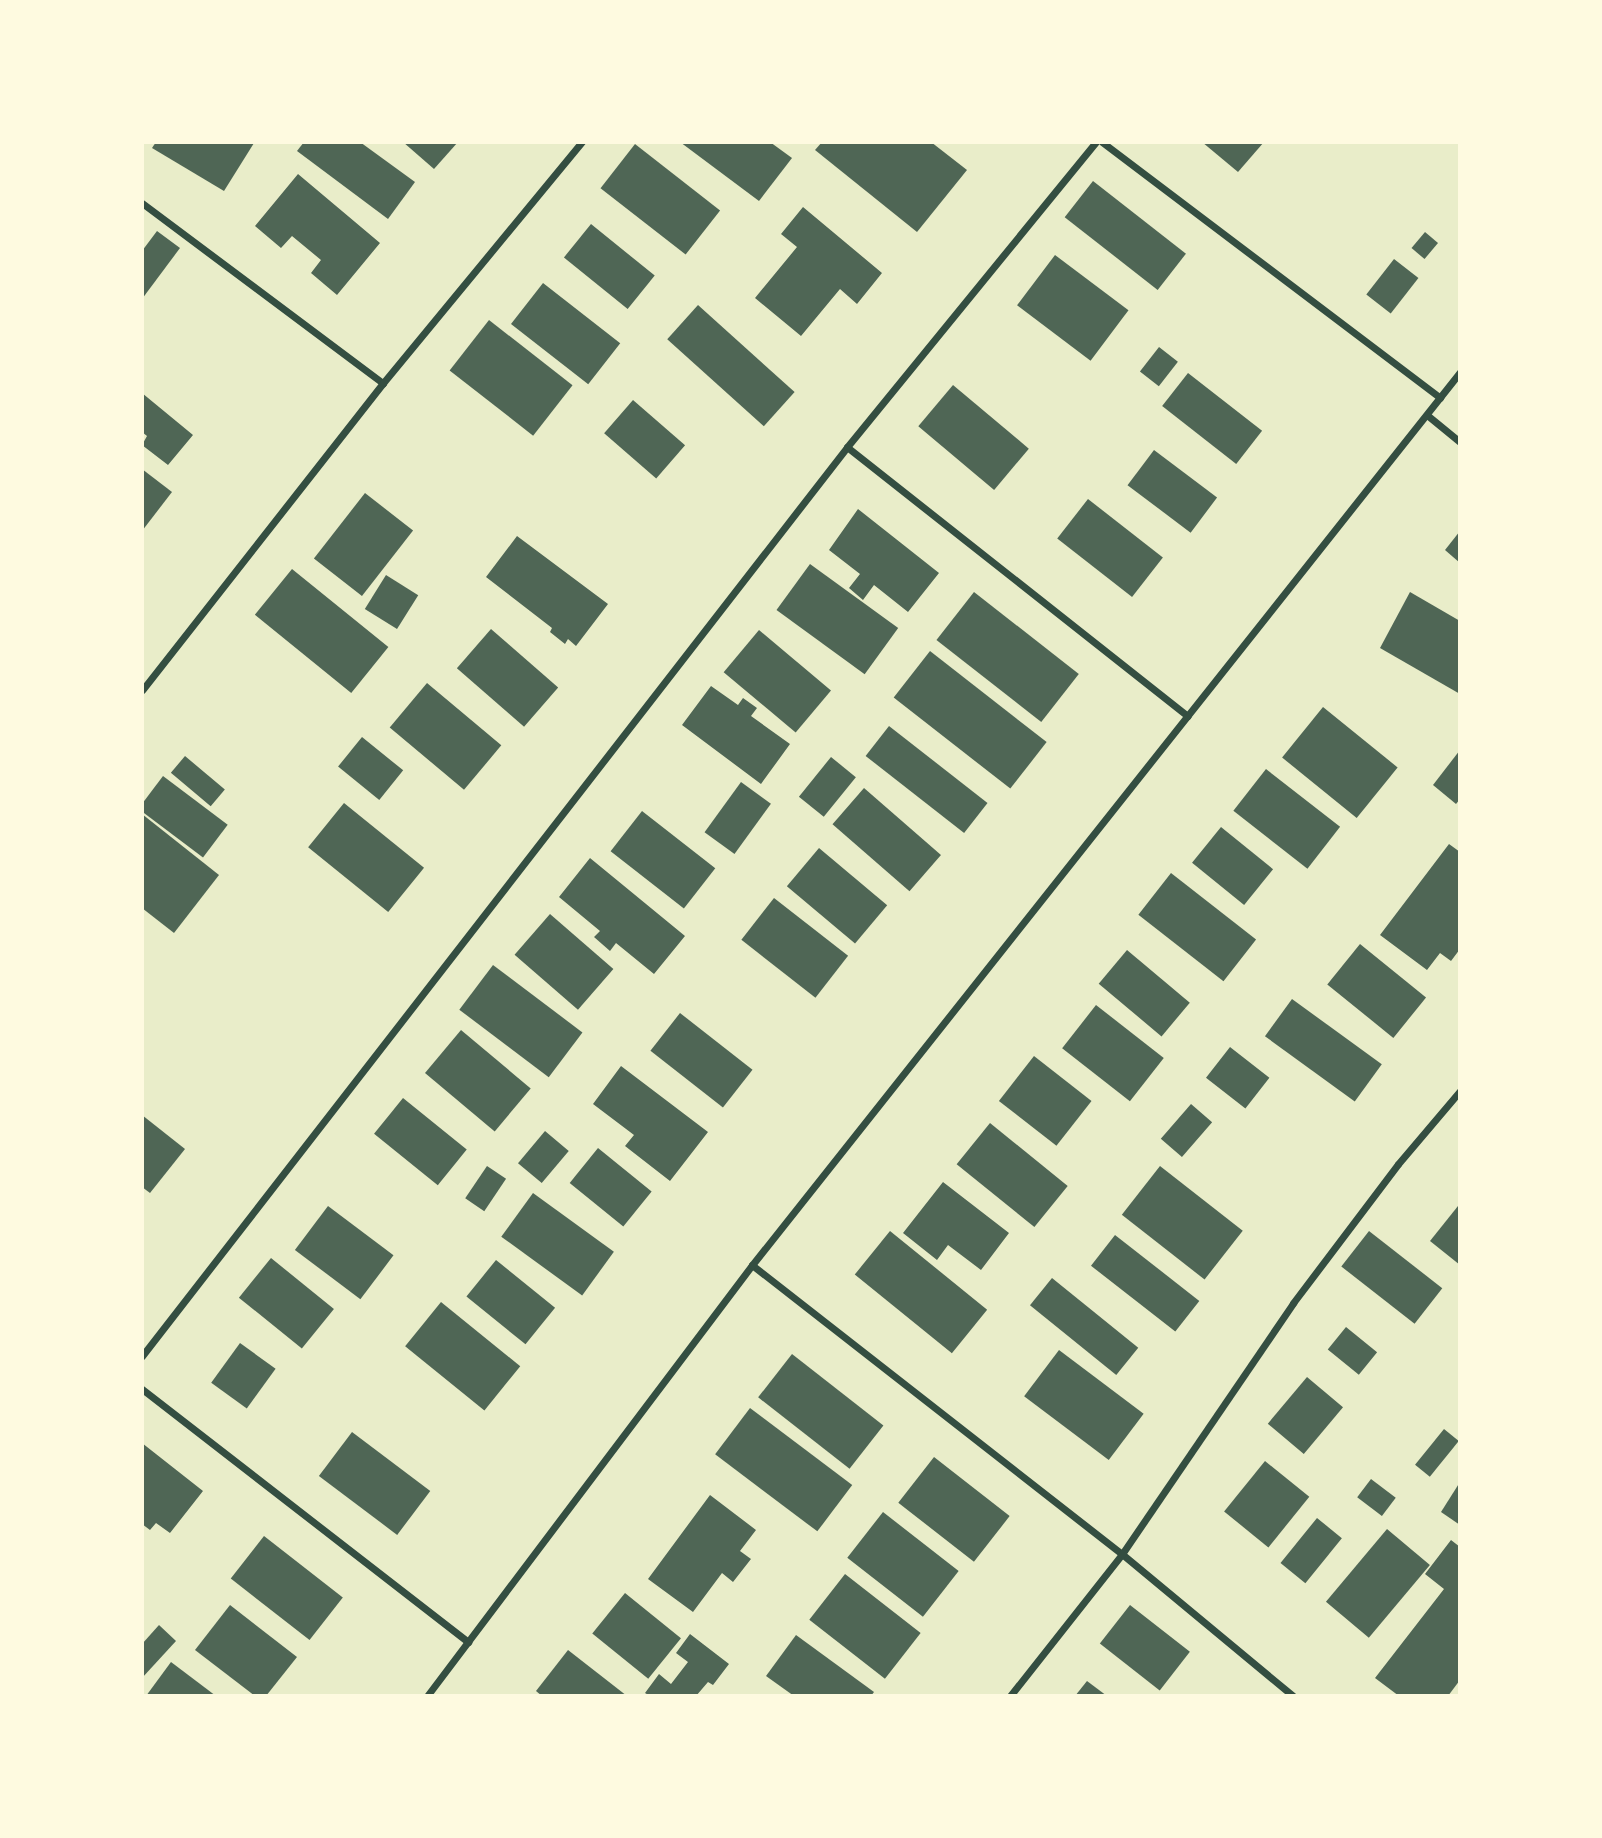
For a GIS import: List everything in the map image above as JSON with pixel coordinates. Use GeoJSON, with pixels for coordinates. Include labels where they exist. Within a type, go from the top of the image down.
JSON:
{"type":"FeatureCollection","features":[{"type":"Feature","properties":{"kind":"street"},"geometry":{"type":"LineString","coordinates":[[142,690],[383,383],[582,142]]}},
{"type":"Feature","properties":{"kind":"street"},"geometry":{"type":"LineString","coordinates":[[142,1356],[847,447],[1096,142]]}},
{"type":"Feature","properties":{"kind":"street"},"geometry":{"type":"LineString","coordinates":[[1102,142],[1440,398]]}},
{"type":"Feature","properties":{"kind":"street"},"geometry":{"type":"LineString","coordinates":[[142,203],[383,383]]}},
{"type":"Feature","properties":{"kind":"street"},"geometry":{"type":"LineString","coordinates":[[427,1696],[752,1265],[1460,372]]}},
{"type":"Feature","properties":{"kind":"street"},"geometry":{"type":"LineString","coordinates":[[1427,415],[1460,442]]}},
{"type":"Feature","properties":{"kind":"street"},"geometry":{"type":"LineString","coordinates":[[847,447],[1188,716]]}},
{"type":"Feature","properties":{"kind":"street"},"geometry":{"type":"LineString","coordinates":[[1010,1696],[1122,1554],[1293,1303],[1398,1164],[1460,1091]]}},
{"type":"Feature","properties":{"kind":"street"},"geometry":{"type":"LineString","coordinates":[[752,1265],[1122,1554],[1293,1696]]}},
{"type":"Feature","properties":{"kind":"street"},"geometry":{"type":"LineString","coordinates":[[142,1389],[468,1642]]}},
{"type":"Feature","properties":{"kind":"building"},"geometry":{"type":"Polygon","coordinates":[[[156,142],[254,143],[224,191],[152,148],[156,142]]]}},
{"type":"Feature","properties":{"kind":"building"},"geometry":{"type":"Polygon","coordinates":[[[304,142],[360,142],[415,182],[388,219],[297,151],[304,142]]]}},
{"type":"Feature","properties":{"kind":"building"},"geometry":{"type":"Polygon","coordinates":[[[403,142],[458,142],[434,169],[403,142]]]}},
{"type":"Feature","properties":{"kind":"building"},"geometry":{"type":"Polygon","coordinates":[[[680,142],[770,142],[792,158],[759,201],[680,142]]]}},
{"type":"Feature","properties":{"kind":"building"},"geometry":{"type":"Polygon","coordinates":[[[822,142],[931,142],[967,170],[917,232],[815,150],[822,142]]]}},
{"type":"Feature","properties":{"kind":"building"},"geometry":{"type":"Polygon","coordinates":[[[1202,142],[1264,142],[1238,172],[1202,142]]]}},
{"type":"Feature","properties":{"kind":"building"},"geometry":{"type":"Polygon","coordinates":[[[635,144],[720,210],[686,255],[601,188],[635,144]]]}},
{"type":"Feature","properties":{"kind":"building"},"geometry":{"type":"Polygon","coordinates":[[[298,174],[380,243],[337,295],[311,273],[321,260],[292,236],[281,248],[255,226],[298,174]]]}},
{"type":"Feature","properties":{"kind":"building"},"geometry":{"type":"Polygon","coordinates":[[[1093,181],[1186,254],[1158,290],[1065,217],[1093,181]]]}},
{"type":"Feature","properties":{"kind":"building"},"geometry":{"type":"Polygon","coordinates":[[[803,207],[882,273],[857,304],[840,289],[801,336],[755,298],[797,247],[781,234],[803,207]]]}},
{"type":"Feature","properties":{"kind":"building"},"geometry":{"type":"Polygon","coordinates":[[[591,224],[655,276],[628,309],[564,257],[591,224]]]}},
{"type":"Feature","properties":{"kind":"building"},"geometry":{"type":"Polygon","coordinates":[[[157,231],[180,248],[142,299],[142,251],[157,231]]]}},
{"type":"Feature","properties":{"kind":"building"},"geometry":{"type":"Polygon","coordinates":[[[1425,232],[1438,243],[1425,259],[1412,248],[1425,232]]]}},
{"type":"Feature","properties":{"kind":"building"},"geometry":{"type":"Polygon","coordinates":[[[1055,255],[1128,310],[1091,361],[1017,305],[1055,255]]]}},
{"type":"Feature","properties":{"kind":"building"},"geometry":{"type":"Polygon","coordinates":[[[1394,259],[1418,278],[1391,314],[1366,294],[1394,259]]]}},
{"type":"Feature","properties":{"kind":"building"},"geometry":{"type":"Polygon","coordinates":[[[543,283],[620,343],[588,384],[511,324],[543,283]]]}},
{"type":"Feature","properties":{"kind":"building"},"geometry":{"type":"Polygon","coordinates":[[[698,305],[795,392],[764,426],[667,339],[698,305]]]}},
{"type":"Feature","properties":{"kind":"building"},"geometry":{"type":"Polygon","coordinates":[[[489,320],[573,385],[533,436],[450,370],[489,320]]]}},
{"type":"Feature","properties":{"kind":"building"},"geometry":{"type":"Polygon","coordinates":[[[1159,347],[1178,362],[1159,386],[1140,371],[1159,347]]]}},
{"type":"Feature","properties":{"kind":"building"},"geometry":{"type":"Polygon","coordinates":[[[1188,373],[1262,431],[1236,464],[1162,406],[1188,373]]]}},
{"type":"Feature","properties":{"kind":"building"},"geometry":{"type":"Polygon","coordinates":[[[953,385],[1029,449],[994,490],[918,426],[953,385]]]}},
{"type":"Feature","properties":{"kind":"building"},"geometry":{"type":"Polygon","coordinates":[[[142,393],[193,435],[168,465],[142,445],[147,436],[142,432],[142,393]]]}},
{"type":"Feature","properties":{"kind":"building"},"geometry":{"type":"Polygon","coordinates":[[[633,400],[685,445],[656,478],[604,433],[633,400]]]}},
{"type":"Feature","properties":{"kind":"building"},"geometry":{"type":"Polygon","coordinates":[[[1154,450],[1217,498],[1191,533],[1128,485],[1154,450]]]}},
{"type":"Feature","properties":{"kind":"building"},"geometry":{"type":"Polygon","coordinates":[[[142,469],[172,492],[142,531],[142,469]]]}},
{"type":"Feature","properties":{"kind":"building"},"geometry":{"type":"Polygon","coordinates":[[[365,493],[413,531],[362,596],[314,558],[365,493]]]}},
{"type":"Feature","properties":{"kind":"building"},"geometry":{"type":"Polygon","coordinates":[[[1088,499],[1163,557],[1132,597],[1057,538],[1088,499]]]}},
{"type":"Feature","properties":{"kind":"building"},"geometry":{"type":"Polygon","coordinates":[[[858,509],[939,573],[908,612],[874,585],[863,600],[849,588],[860,574],[829,550],[858,509]]]}},
{"type":"Feature","properties":{"kind":"building"},"geometry":{"type":"Polygon","coordinates":[[[1460,531],[1460,563],[1445,550],[1460,531]]]}},
{"type":"Feature","properties":{"kind":"building"},"geometry":{"type":"Polygon","coordinates":[[[517,536],[608,604],[576,646],[568,639],[565,644],[550,632],[552,628],[486,577],[517,536]]]}},
{"type":"Feature","properties":{"kind":"building"},"geometry":{"type":"Polygon","coordinates":[[[810,564],[898,628],[865,674],[776,610],[810,564]]]}},
{"type":"Feature","properties":{"kind":"building"},"geometry":{"type":"Polygon","coordinates":[[[292,569],[388,647],[351,693],[255,615],[292,569]]]}},
{"type":"Feature","properties":{"kind":"building"},"geometry":{"type":"Polygon","coordinates":[[[386,575],[418,595],[397,629],[365,609],[386,575]]]}},
{"type":"Feature","properties":{"kind":"building"},"geometry":{"type":"Polygon","coordinates":[[[974,592],[1079,674],[1041,722],[936,640],[974,592]]]}},
{"type":"Feature","properties":{"kind":"building"},"geometry":{"type":"Polygon","coordinates":[[[1410,592],[1460,621],[1460,694],[1380,648],[1410,592]]]}},
{"type":"Feature","properties":{"kind":"building"},"geometry":{"type":"Polygon","coordinates":[[[491,629],[558,687],[524,727],[457,668],[491,629]]]}},
{"type":"Feature","properties":{"kind":"building"},"geometry":{"type":"Polygon","coordinates":[[[759,630],[831,690],[796,733],[724,672],[759,630]]]}},
{"type":"Feature","properties":{"kind":"building"},"geometry":{"type":"Polygon","coordinates":[[[930,651],[1047,742],[1010,789],[894,697],[930,651]]]}},
{"type":"Feature","properties":{"kind":"building"},"geometry":{"type":"Polygon","coordinates":[[[427,683],[501,745],[464,790],[390,727],[427,683]]]}},
{"type":"Feature","properties":{"kind":"building"},"geometry":{"type":"Polygon","coordinates":[[[711,686],[738,705],[743,698],[757,708],[751,716],[790,744],[761,784],[682,725],[711,686]]]}},
{"type":"Feature","properties":{"kind":"building"},"geometry":{"type":"Polygon","coordinates":[[[1323,707],[1398,767],[1357,818],[1282,758],[1323,707]]]}},
{"type":"Feature","properties":{"kind":"building"},"geometry":{"type":"Polygon","coordinates":[[[889,726],[988,803],[964,833],[866,756],[889,726]]]}},
{"type":"Feature","properties":{"kind":"building"},"geometry":{"type":"Polygon","coordinates":[[[362,737],[403,770],[379,800],[338,767],[362,737]]]}},
{"type":"Feature","properties":{"kind":"building"},"geometry":{"type":"Polygon","coordinates":[[[1460,750],[1460,799],[1456,804],[1433,785],[1460,750]]]}},
{"type":"Feature","properties":{"kind":"building"},"geometry":{"type":"Polygon","coordinates":[[[185,756],[225,789],[211,806],[171,773],[185,756]]]}},
{"type":"Feature","properties":{"kind":"building"},"geometry":{"type":"Polygon","coordinates":[[[831,757],[856,777],[824,817],[799,797],[831,757]]]}},
{"type":"Feature","properties":{"kind":"building"},"geometry":{"type":"Polygon","coordinates":[[[1266,769],[1340,827],[1307,869],[1233,811],[1266,769]]]}},
{"type":"Feature","properties":{"kind":"building"},"geometry":{"type":"Polygon","coordinates":[[[163,776],[228,825],[203,857],[142,812],[142,804],[163,776]]]}},
{"type":"Feature","properties":{"kind":"building"},"geometry":{"type":"Polygon","coordinates":[[[741,782],[771,804],[734,854],[705,832],[741,782]]]}},
{"type":"Feature","properties":{"kind":"building"},"geometry":{"type":"Polygon","coordinates":[[[864,788],[941,855],[909,891],[833,824],[864,788]]]}},
{"type":"Feature","properties":{"kind":"building"},"geometry":{"type":"Polygon","coordinates":[[[344,803],[424,868],[388,912],[308,847],[344,803]]]}},
{"type":"Feature","properties":{"kind":"building"},"geometry":{"type":"Polygon","coordinates":[[[642,811],[715,868],[684,908],[611,851],[642,811]]]}},
{"type":"Feature","properties":{"kind":"building"},"geometry":{"type":"Polygon","coordinates":[[[142,814],[219,875],[174,933],[142,908],[142,814]]]}},
{"type":"Feature","properties":{"kind":"building"},"geometry":{"type":"Polygon","coordinates":[[[1221,827],[1273,869],[1244,905],[1192,863],[1221,827]]]}},
{"type":"Feature","properties":{"kind":"building"},"geometry":{"type":"Polygon","coordinates":[[[1449,844],[1460,852],[1460,949],[1451,961],[1440,953],[1427,970],[1380,935],[1449,844]]]}},
{"type":"Feature","properties":{"kind":"building"},"geometry":{"type":"Polygon","coordinates":[[[819,848],[887,905],[855,944],[787,886],[819,848]]]}},
{"type":"Feature","properties":{"kind":"building"},"geometry":{"type":"Polygon","coordinates":[[[590,858],[685,936],[654,974],[616,943],[610,951],[594,937],[600,931],[559,897],[590,858]]]}},
{"type":"Feature","properties":{"kind":"building"},"geometry":{"type":"Polygon","coordinates":[[[1171,873],[1256,939],[1223,981],[1138,915],[1171,873]]]}},
{"type":"Feature","properties":{"kind":"building"},"geometry":{"type":"Polygon","coordinates":[[[774,898],[848,956],[815,998],[741,940],[774,898]]]}},
{"type":"Feature","properties":{"kind":"building"},"geometry":{"type":"Polygon","coordinates":[[[550,914],[613,969],[578,1010],[515,955],[550,914]]]}},
{"type":"Feature","properties":{"kind":"building"},"geometry":{"type":"Polygon","coordinates":[[[1360,944],[1426,997],[1393,1038],[1327,984],[1360,944]]]}},
{"type":"Feature","properties":{"kind":"building"},"geometry":{"type":"Polygon","coordinates":[[[1127,950],[1190,1003],[1162,1036],[1099,984],[1127,950]]]}},
{"type":"Feature","properties":{"kind":"building"},"geometry":{"type":"Polygon","coordinates":[[[493,965],[582,1032],[549,1077],[459,1010],[493,965]]]}},
{"type":"Feature","properties":{"kind":"building"},"geometry":{"type":"Polygon","coordinates":[[[1292,999],[1382,1064],[1355,1101],[1265,1036],[1292,999]]]}},
{"type":"Feature","properties":{"kind":"building"},"geometry":{"type":"Polygon","coordinates":[[[1096,1005],[1164,1058],[1130,1101],[1062,1048],[1096,1005]]]}},
{"type":"Feature","properties":{"kind":"building"},"geometry":{"type":"Polygon","coordinates":[[[680,1013],[752,1070],[723,1107],[650,1051],[680,1013]]]}},
{"type":"Feature","properties":{"kind":"building"},"geometry":{"type":"Polygon","coordinates":[[[461,1030],[531,1088],[495,1131],[425,1073],[461,1030]]]}},
{"type":"Feature","properties":{"kind":"building"},"geometry":{"type":"Polygon","coordinates":[[[1230,1047],[1269,1078],[1245,1109],[1206,1078],[1230,1047]]]}},
{"type":"Feature","properties":{"kind":"building"},"geometry":{"type":"Polygon","coordinates":[[[1034,1056],[1092,1101],[1056,1146],[999,1101],[1034,1056]]]}},
{"type":"Feature","properties":{"kind":"building"},"geometry":{"type":"Polygon","coordinates":[[[621,1066],[708,1132],[670,1181],[625,1146],[634,1135],[593,1104],[621,1066]]]}},
{"type":"Feature","properties":{"kind":"building"},"geometry":{"type":"Polygon","coordinates":[[[403,1098],[467,1150],[438,1185],[374,1134],[403,1098]]]}},
{"type":"Feature","properties":{"kind":"building"},"geometry":{"type":"Polygon","coordinates":[[[1191,1104],[1212,1122],[1182,1157],[1161,1139],[1191,1104]]]}},
{"type":"Feature","properties":{"kind":"building"},"geometry":{"type":"Polygon","coordinates":[[[142,1115],[185,1149],[150,1193],[142,1187],[142,1115]]]}},
{"type":"Feature","properties":{"kind":"building"},"geometry":{"type":"Polygon","coordinates":[[[990,1123],[1068,1186],[1034,1227],[957,1164],[990,1123]]]}},
{"type":"Feature","properties":{"kind":"building"},"geometry":{"type":"Polygon","coordinates":[[[545,1131],[569,1151],[542,1183],[518,1163],[545,1131]]]}},
{"type":"Feature","properties":{"kind":"building"},"geometry":{"type":"Polygon","coordinates":[[[598,1148],[652,1191],[623,1226],[570,1183],[598,1148]]]}},
{"type":"Feature","properties":{"kind":"building"},"geometry":{"type":"Polygon","coordinates":[[[487,1166],[506,1179],[484,1211],[465,1198],[487,1166]]]}},
{"type":"Feature","properties":{"kind":"building"},"geometry":{"type":"Polygon","coordinates":[[[1160,1166],[1243,1231],[1205,1280],[1122,1215],[1160,1166]]]}},
{"type":"Feature","properties":{"kind":"building"},"geometry":{"type":"Polygon","coordinates":[[[943,1182],[1009,1233],[981,1270],[948,1245],[937,1260],[903,1233],[943,1182]]]}},
{"type":"Feature","properties":{"kind":"building"},"geometry":{"type":"Polygon","coordinates":[[[533,1193],[614,1252],[582,1295],[501,1237],[533,1193]]]}},
{"type":"Feature","properties":{"kind":"building"},"geometry":{"type":"Polygon","coordinates":[[[328,1206],[393,1255],[360,1299],[295,1250],[328,1206]]]}},
{"type":"Feature","properties":{"kind":"building"},"geometry":{"type":"Polygon","coordinates":[[[1458,1206],[1460,1208],[1460,1265],[1430,1241],[1458,1206]]]}},
{"type":"Feature","properties":{"kind":"building"},"geometry":{"type":"Polygon","coordinates":[[[890,1231],[987,1310],[952,1353],[855,1275],[890,1231]]]}},
{"type":"Feature","properties":{"kind":"building"},"geometry":{"type":"Polygon","coordinates":[[[1369,1231],[1442,1288],[1415,1324],[1341,1266],[1369,1231]]]}},
{"type":"Feature","properties":{"kind":"building"},"geometry":{"type":"Polygon","coordinates":[[[1115,1235],[1199,1301],[1175,1332],[1091,1266],[1115,1235]]]}},
{"type":"Feature","properties":{"kind":"building"},"geometry":{"type":"Polygon","coordinates":[[[271,1258],[334,1309],[302,1349],[239,1298],[271,1258]]]}},
{"type":"Feature","properties":{"kind":"building"},"geometry":{"type":"Polygon","coordinates":[[[496,1260],[555,1308],[525,1344],[466,1297],[496,1260]]]}},
{"type":"Feature","properties":{"kind":"building"},"geometry":{"type":"Polygon","coordinates":[[[1052,1278],[1138,1348],[1116,1375],[1030,1305],[1052,1278]]]}},
{"type":"Feature","properties":{"kind":"building"},"geometry":{"type":"Polygon","coordinates":[[[441,1302],[520,1366],[484,1410],[405,1346],[441,1302]]]}},
{"type":"Feature","properties":{"kind":"building"},"geometry":{"type":"Polygon","coordinates":[[[1346,1327],[1377,1352],[1359,1375],[1328,1350],[1346,1327]]]}},
{"type":"Feature","properties":{"kind":"building"},"geometry":{"type":"Polygon","coordinates":[[[240,1343],[276,1369],[247,1409],[211,1383],[240,1343]]]}},
{"type":"Feature","properties":{"kind":"building"},"geometry":{"type":"Polygon","coordinates":[[[1059,1350],[1144,1414],[1109,1460],[1024,1396],[1059,1350]]]}},
{"type":"Feature","properties":{"kind":"building"},"geometry":{"type":"Polygon","coordinates":[[[792,1354],[883,1425],[850,1469],[758,1397],[792,1354]]]}},
{"type":"Feature","properties":{"kind":"building"},"geometry":{"type":"Polygon","coordinates":[[[1307,1377],[1343,1407],[1304,1454],[1268,1424],[1307,1377]]]}},
{"type":"Feature","properties":{"kind":"building"},"geometry":{"type":"Polygon","coordinates":[[[750,1408],[852,1485],[817,1531],[715,1454],[750,1408]]]}},
{"type":"Feature","properties":{"kind":"building"},"geometry":{"type":"Polygon","coordinates":[[[1444,1429],[1459,1441],[1430,1477],[1415,1465],[1444,1429]]]}},
{"type":"Feature","properties":{"kind":"building"},"geometry":{"type":"Polygon","coordinates":[[[352,1432],[430,1491],[397,1535],[319,1476],[352,1432]]]}},
{"type":"Feature","properties":{"kind":"building"},"geometry":{"type":"Polygon","coordinates":[[[142,1443],[203,1491],[170,1533],[156,1523],[150,1530],[142,1524],[142,1443]]]}},
{"type":"Feature","properties":{"kind":"building"},"geometry":{"type":"Polygon","coordinates":[[[934,1457],[1010,1516],[974,1562],[898,1503],[934,1457]]]}},
{"type":"Feature","properties":{"kind":"building"},"geometry":{"type":"Polygon","coordinates":[[[1265,1461],[1309,1497],[1268,1547],[1224,1512],[1265,1461]]]}},
{"type":"Feature","properties":{"kind":"building"},"geometry":{"type":"Polygon","coordinates":[[[1371,1479],[1396,1498],[1382,1516],[1357,1497],[1371,1479]]]}},
{"type":"Feature","properties":{"kind":"building"},"geometry":{"type":"Polygon","coordinates":[[[1460,1482],[1460,1525],[1441,1512],[1460,1482]]]}},
{"type":"Feature","properties":{"kind":"building"},"geometry":{"type":"Polygon","coordinates":[[[710,1495],[756,1530],[740,1551],[751,1559],[733,1582],[722,1573],[693,1612],[648,1579],[710,1495]]]}},
{"type":"Feature","properties":{"kind":"building"},"geometry":{"type":"Polygon","coordinates":[[[883,1512],[959,1571],[923,1617],[847,1558],[883,1512]]]}},
{"type":"Feature","properties":{"kind":"building"},"geometry":{"type":"Polygon","coordinates":[[[1317,1518],[1342,1538],[1305,1583],[1280,1563],[1317,1518]]]}},
{"type":"Feature","properties":{"kind":"building"},"geometry":{"type":"Polygon","coordinates":[[[1387,1529],[1430,1565],[1369,1638],[1326,1602],[1387,1529]]]}},
{"type":"Feature","properties":{"kind":"building"},"geometry":{"type":"Polygon","coordinates":[[[264,1536],[343,1598],[310,1640],[231,1579],[264,1536]]]}},
{"type":"Feature","properties":{"kind":"building"},"geometry":{"type":"Polygon","coordinates":[[[1451,1540],[1460,1547],[1460,1680],[1448,1696],[1399,1696],[1375,1678],[1444,1589],[1425,1574],[1451,1540]]]}},
{"type":"Feature","properties":{"kind":"building"},"geometry":{"type":"Polygon","coordinates":[[[845,1574],[921,1633],[885,1679],[809,1620],[845,1574]]]}},
{"type":"Feature","properties":{"kind":"building"},"geometry":{"type":"Polygon","coordinates":[[[625,1593],[681,1638],[648,1679],[592,1633],[625,1593]]]}},
{"type":"Feature","properties":{"kind":"building"},"geometry":{"type":"Polygon","coordinates":[[[230,1605],[297,1657],[266,1696],[255,1696],[195,1650],[230,1605]]]}},
{"type":"Feature","properties":{"kind":"building"},"geometry":{"type":"Polygon","coordinates":[[[1130,1605],[1190,1652],[1160,1690],[1100,1644],[1130,1605]]]}},
{"type":"Feature","properties":{"kind":"building"},"geometry":{"type":"Polygon","coordinates":[[[159,1625],[176,1641],[142,1678],[142,1644],[159,1625]]]}},
{"type":"Feature","properties":{"kind":"building"},"geometry":{"type":"Polygon","coordinates":[[[690,1634],[729,1664],[713,1685],[708,1682],[696,1696],[650,1696],[645,1693],[659,1674],[671,1684],[688,1662],[676,1653],[690,1634]]]}},
{"type":"Feature","properties":{"kind":"building"},"geometry":{"type":"Polygon","coordinates":[[[796,1635],[874,1692],[871,1696],[794,1696],[766,1676],[796,1635]]]}},
{"type":"Feature","properties":{"kind":"building"},"geometry":{"type":"Polygon","coordinates":[[[568,1650],[627,1696],[542,1696],[536,1691],[568,1650]]]}},
{"type":"Feature","properties":{"kind":"building"},"geometry":{"type":"Polygon","coordinates":[[[171,1662],[216,1696],[146,1696],[171,1662]]]}},
{"type":"Feature","properties":{"kind":"building"},"geometry":{"type":"Polygon","coordinates":[[[1087,1681],[1107,1696],[1075,1696],[1087,1681]]]}}]}
